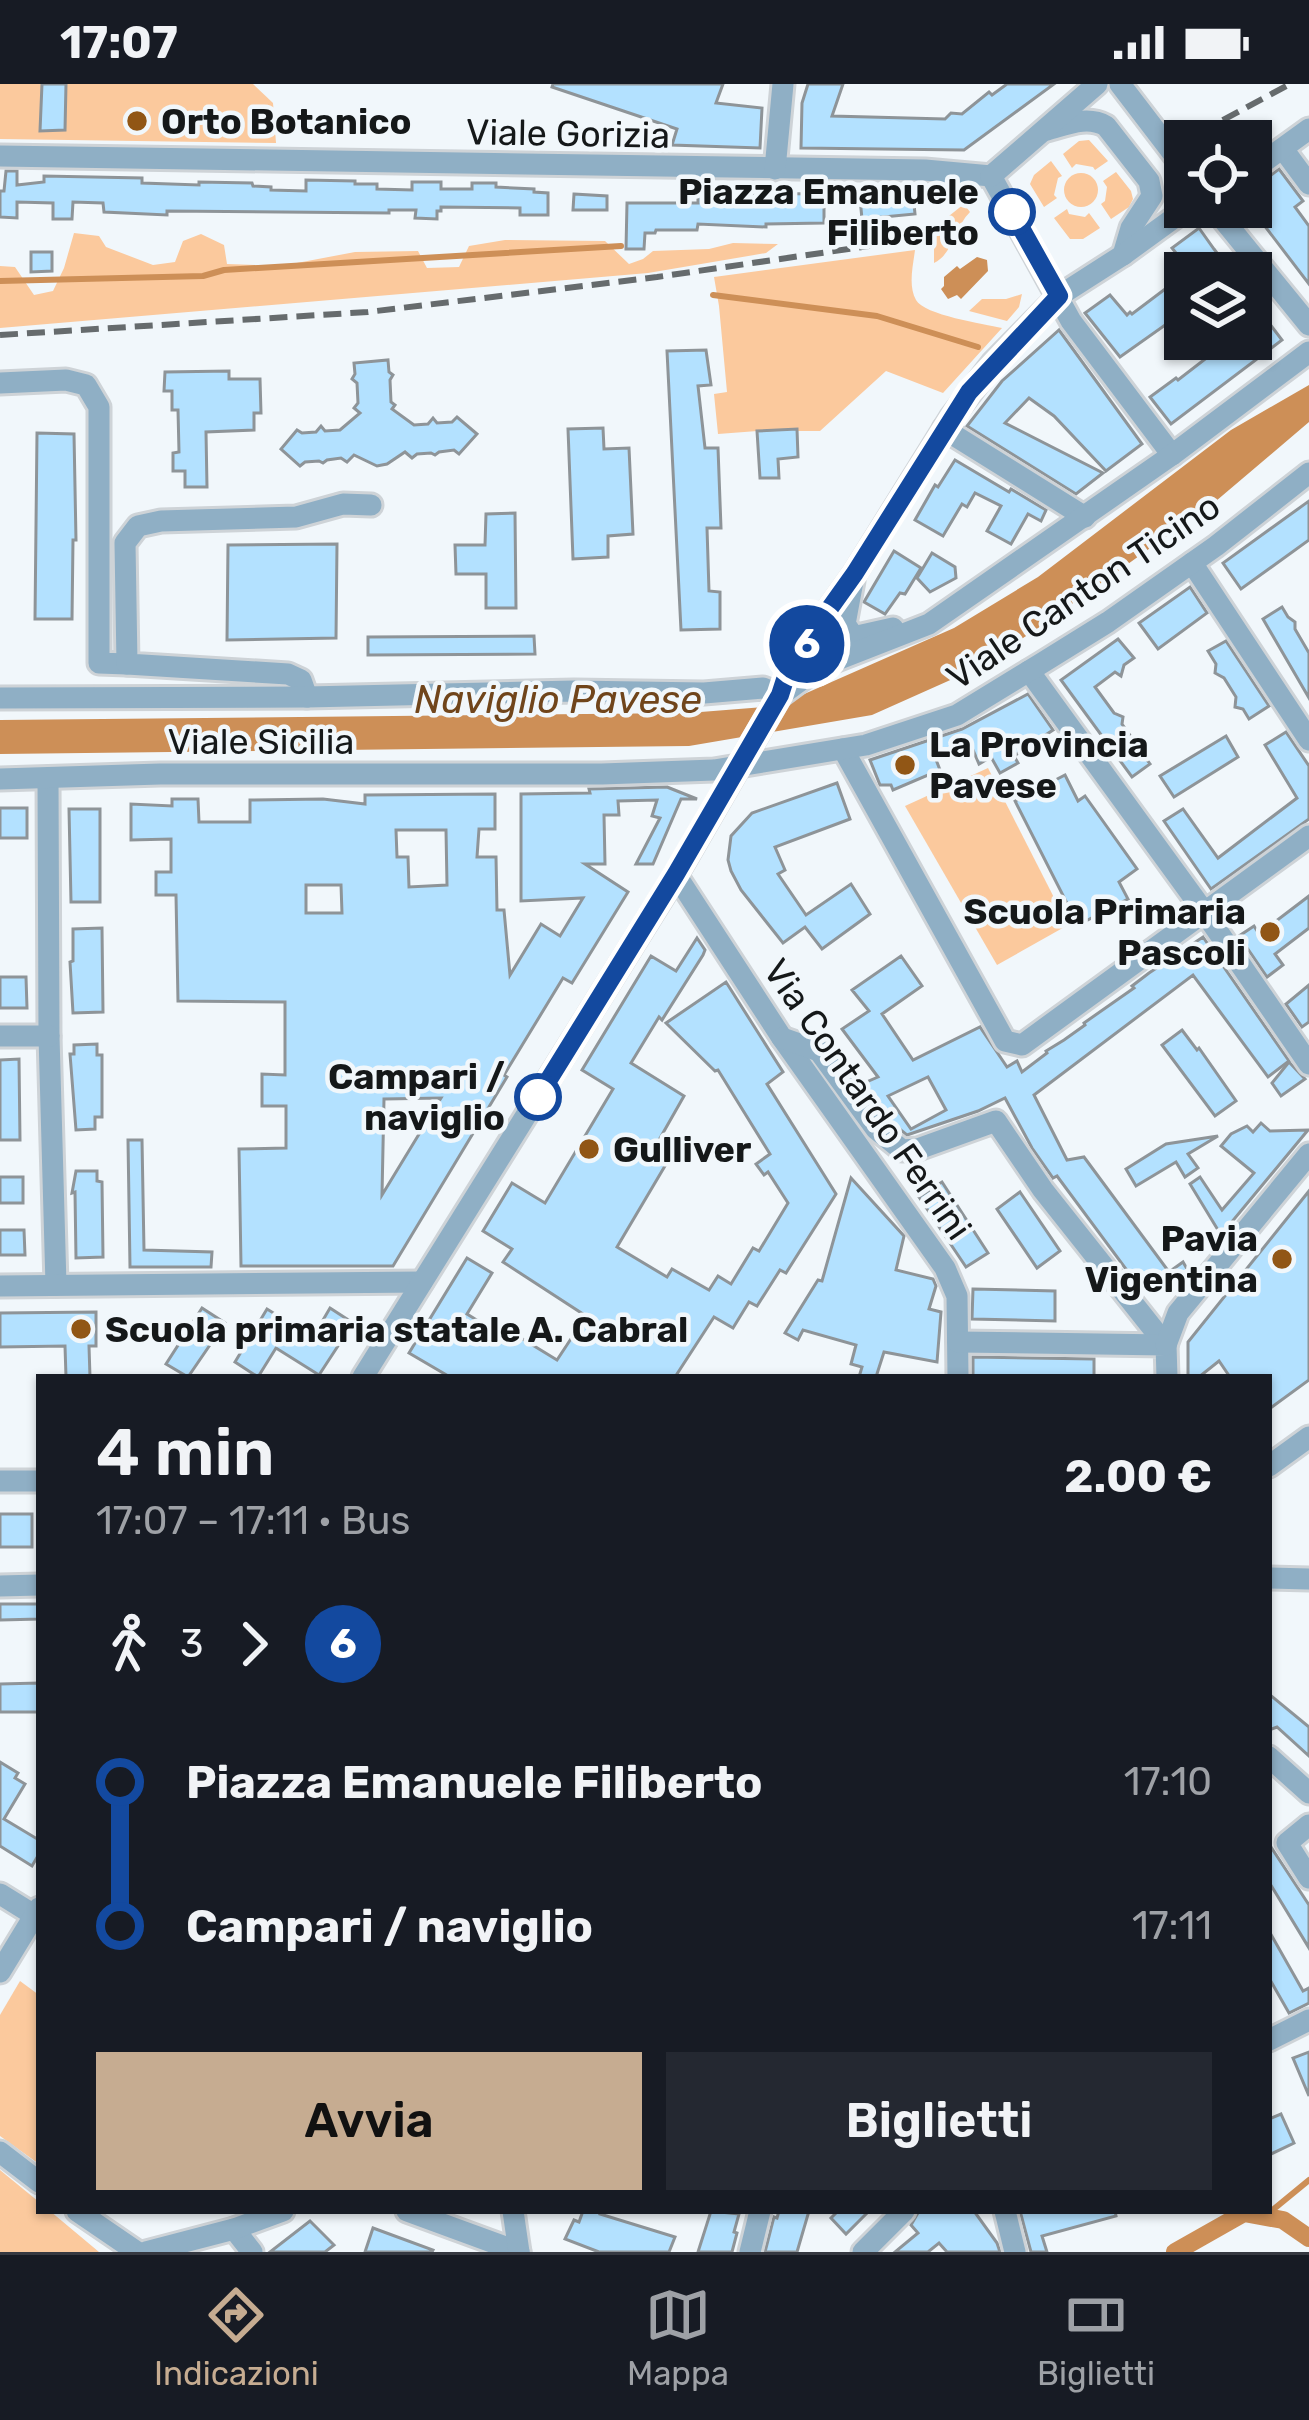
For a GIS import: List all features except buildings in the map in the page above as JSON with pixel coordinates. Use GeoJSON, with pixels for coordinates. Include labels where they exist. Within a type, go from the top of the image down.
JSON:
{"type":"FeatureCollection","features":[{"type":"Feature","properties":{"kind":"street"},"geometry":{"type":"LineString","coordinates":[[775,169],[783,84]]}},
{"type":"Feature","properties":{"kind":"street"},"geometry":{"type":"LineString","coordinates":[[1097,84],[991,176],[1071,321],[1172,455]]}},
{"type":"Feature","properties":{"kind":"street"},"geometry":{"type":"LineString","coordinates":[[1120,84],[1164,142]]}},
{"type":"Feature","properties":{"kind":"street"},"geometry":{"type":"LineString","coordinates":[[1047,130],[1098,122],[1149,181],[1152,196],[1131,228],[1123,255]]}},
{"type":"Feature","properties":{"kind":"street"},"geometry":{"type":"LineString","coordinates":[[1272,157],[1309,129]]}},
{"type":"Feature","properties":{"kind":"street"},"geometry":{"type":"LineString","coordinates":[[1283,149],[1309,184]]}},
{"type":"Feature","properties":{"kind":"street","name":"Viale Gorizia"},"geometry":{"type":"LineString","coordinates":[[0,156],[925,170],[991,176]]}},
{"type":"Feature","properties":{"kind":"street"},"geometry":{"type":"LineString","coordinates":[[364,1374],[676,874],[780,695],[790,664],[855,573],[969,392],[1059,296],[1164,225]]}},
{"type":"Feature","properties":{"kind":"street"},"geometry":{"type":"LineString","coordinates":[[1230,228],[1309,325]]}},
{"type":"Feature","properties":{"kind":"street"},"geometry":{"type":"LineString","coordinates":[[780,695],[819,668],[929,624],[1172,455],[1309,352]]}},
{"type":"Feature","properties":{"kind":"street"},"geometry":{"type":"LineString","coordinates":[[0,383],[66,380],[86,385],[99,407],[99,663],[288,674],[302,680],[307,697]]}},
{"type":"Feature","properties":{"kind":"street"},"geometry":{"type":"LineString","coordinates":[[944,429],[1084,517]]}},
{"type":"Feature","properties":{"kind":"street","name":"Viale Canton Ticino"},"geometry":{"type":"LineString","coordinates":[[739,766],[866,745],[957,715],[1108,622],[1309,473]]}},
{"type":"Feature","properties":{"kind":"street"},"geometry":{"type":"LineString","coordinates":[[127,664],[125,542],[138,526],[160,521],[296,518],[343,504],[371,505]]}},
{"type":"Feature","properties":{"kind":"street"},"geometry":{"type":"LineString","coordinates":[[1192,563],[1309,740]]}},
{"type":"Feature","properties":{"kind":"street"},"geometry":{"type":"LineString","coordinates":[[854,637],[845,624],[855,573]]}},
{"type":"Feature","properties":{"kind":"street"},"geometry":{"type":"LineString","coordinates":[[804,648],[929,624]]}},
{"type":"Feature","properties":{"kind":"street"},"geometry":{"type":"LineString","coordinates":[[1029,671],[1309,1064]]}},
{"type":"Feature","properties":{"kind":"street"},"geometry":{"type":"LineString","coordinates":[[0,698],[704,693],[763,688],[780,695]]}},
{"type":"Feature","properties":{"kind":"street"},"geometry":{"type":"LineString","coordinates":[[842,749],[1005,1041],[1022,1045],[1309,836]]}},
{"type":"Feature","properties":{"kind":"street","name":"Viale Sicilia"},"geometry":{"type":"LineString","coordinates":[[0,779],[602,774],[739,766]]}},
{"type":"Feature","properties":{"kind":"street"},"geometry":{"type":"LineString","coordinates":[[48,778],[56,1285]]}},
{"type":"Feature","properties":{"kind":"street","name":"Via Contardo Ferrini"},"geometry":{"type":"LineString","coordinates":[[676,874],[782,1038],[945,1268],[957,1297],[958,1374]]}},
{"type":"Feature","properties":{"kind":"street"},"geometry":{"type":"LineString","coordinates":[[0,1036],[49,1036]]}},
{"type":"Feature","properties":{"kind":"street"},"geometry":{"type":"LineString","coordinates":[[782,1038],[819,1051],[876,1129],[902,1150],[918,1149],[996,1121],[1043,1190],[1166,1346]]}},
{"type":"Feature","properties":{"kind":"street"},"geometry":{"type":"LineString","coordinates":[[1166,1374],[1166,1346],[1178,1312],[1309,1154]]}},
{"type":"Feature","properties":{"kind":"street"},"geometry":{"type":"LineString","coordinates":[[0,1286],[422,1282]]}},
{"type":"Feature","properties":{"kind":"street"},"geometry":{"type":"LineString","coordinates":[[958,1342],[1166,1346]]}},
{"type":"Feature","properties":{"kind":"street"},"geometry":{"type":"LineString","coordinates":[[1272,1464],[1309,1437]]}},
{"type":"Feature","properties":{"kind":"street"},"geometry":{"type":"LineString","coordinates":[[0,1481],[36,1481]]}},
{"type":"Feature","properties":{"kind":"street"},"geometry":{"type":"LineString","coordinates":[[1272,1578],[1309,1579]]}},
{"type":"Feature","properties":{"kind":"street"},"geometry":{"type":"LineString","coordinates":[[0,1586],[36,1585]]}},
{"type":"Feature","properties":{"kind":"street"},"geometry":{"type":"LineString","coordinates":[[1272,1760],[1309,1793]]}},
{"type":"Feature","properties":{"kind":"street"},"geometry":{"type":"LineString","coordinates":[[1309,1825],[1278,1844],[1309,1878]]}},
{"type":"Feature","properties":{"kind":"street"},"geometry":{"type":"LineString","coordinates":[[0,1894],[36,1912]]}},
{"type":"Feature","properties":{"kind":"street"},"geometry":{"type":"LineString","coordinates":[[0,1972],[36,1914]]}},
{"type":"Feature","properties":{"kind":"street"},"geometry":{"type":"LineString","coordinates":[[1272,2038],[1309,2020]]}},
{"type":"Feature","properties":{"kind":"street"},"geometry":{"type":"LineString","coordinates":[[0,2152],[36,2180]]}},
{"type":"Feature","properties":{"kind":"street"},"geometry":{"type":"LineString","coordinates":[[80,2214],[137,2252]]}},
{"type":"Feature","properties":{"kind":"street"},"geometry":{"type":"LineString","coordinates":[[146,2252],[275,2214]]}},
{"type":"Feature","properties":{"kind":"street"},"geometry":{"type":"LineString","coordinates":[[415,2214],[519,2252],[513,2214]]}},
{"type":"Feature","properties":{"kind":"street"},"geometry":{"type":"LineString","coordinates":[[750,2252],[759,2214]]}},
{"type":"Feature","properties":{"kind":"street"},"geometry":{"type":"LineString","coordinates":[[863,2252],[901,2214]]}},
{"type":"Feature","properties":{"kind":"street"},"geometry":{"type":"LineString","coordinates":[[1006,2214],[1015,2252]]}},
{"type":"Feature","properties":{"kind":"street"},"geometry":{"type":"LineString","coordinates":[[234,2229],[252,2252]]}},
{"type":"Feature","properties":{"kind":"shaded area","name":"Orto Botanico"},"geometry":{"type":"Polygon","coordinates":[[[0,84],[253,84],[273,103],[276,143],[0,139],[0,84]]]}},
{"type":"Feature","properties":{"kind":"shaded area"},"geometry":{"type":"Polygon","coordinates":[[[1089,140],[1108,161],[1095,170],[1076,164],[1072,168],[1063,154],[1079,141],[1089,140]]]}},
{"type":"Feature","properties":{"kind":"shaded area"},"geometry":{"type":"Polygon","coordinates":[[[1051,161],[1062,176],[1057,198],[1044,207],[1030,184],[1051,161]]]}},
{"type":"Feature","properties":{"kind":"shaded area"},"geometry":{"type":"Polygon","coordinates":[[[1116,172],[1133,199],[1111,219],[1101,204],[1107,187],[1103,181],[1116,172]]]}},
{"type":"Feature","properties":{"kind":"shaded area"},"geometry":{"type":"Polygon","coordinates":[[[1081,173],[1093,178],[1098,190],[1093,202],[1081,207],[1069,202],[1064,190],[1069,178],[1081,173]]]}},
{"type":"Feature","properties":{"kind":"shaded area"},"geometry":{"type":"Polygon","coordinates":[[[964,204],[970,212],[934,263],[934,228],[964,204]]]}},
{"type":"Feature","properties":{"kind":"shaded area"},"geometry":{"type":"Polygon","coordinates":[[[1067,209],[1069,214],[1085,217],[1089,213],[1100,228],[1083,239],[1070,239],[1054,218],[1067,209]]]}},
{"type":"Feature","properties":{"kind":"shaded area"},"geometry":{"type":"Polygon","coordinates":[[[74,233],[99,236],[106,247],[153,265],[175,262],[183,241],[201,234],[224,245],[227,264],[281,266],[355,252],[418,251],[427,268],[459,267],[469,246],[505,240],[605,241],[629,264],[653,251],[778,244],[766,253],[648,273],[0,328],[0,266],[15,267],[34,295],[53,291],[74,233]]]}},
{"type":"Feature","properties":{"kind":"shaded area"},"geometry":{"type":"Polygon","coordinates":[[[915,250],[912,289],[921,305],[1002,328],[943,393],[886,371],[820,431],[797,428],[718,434],[714,394],[727,392],[714,277],[915,250]]]}},
{"type":"Feature","properties":{"kind":"shaded area"},"geometry":{"type":"Polygon","coordinates":[[[977,257],[987,260],[988,271],[961,299],[957,295],[948,299],[941,289],[944,277],[977,257]]]}},
{"type":"Feature","properties":{"kind":"shaded area"},"geometry":{"type":"Polygon","coordinates":[[[1022,294],[1019,307],[1007,321],[969,311],[982,299],[1022,294]]]}},
{"type":"Feature","properties":{"kind":"shaded area"},"geometry":{"type":"Polygon","coordinates":[[[1309,385],[1309,422],[1216,501],[975,669],[872,715],[689,746],[0,754],[0,720],[688,713],[777,706],[954,628],[1038,577],[1231,430],[1309,385]]]}},
{"type":"Feature","properties":{"kind":"shaded area"},"geometry":{"type":"Polygon","coordinates":[[[988,768],[1068,925],[997,965],[905,806],[988,768]]]}},
{"type":"Feature","properties":{"kind":"shaded area"},"geometry":{"type":"Polygon","coordinates":[[[20,1981],[36,1993],[36,2162],[0,2136],[0,2015],[20,1981]]]}},
{"type":"Feature","properties":{"kind":"shaded area"},"geometry":{"type":"Polygon","coordinates":[[[0,2170],[36,2200],[36,2214],[54,2214],[99,2252],[0,2252],[0,2170]]]}},
{"type":"Feature","properties":{"kind":"waterway"},"geometry":{"type":"LineString","coordinates":[[0,281],[203,276],[224,270],[621,246]]}},
{"type":"Feature","properties":{"kind":"waterway"},"geometry":{"type":"LineString","coordinates":[[713,295],[877,316],[978,347]]}},
{"type":"Feature","properties":{"kind":"waterway"},"geometry":{"type":"LineString","coordinates":[[1272,2210],[1309,2180]]}},
{"type":"Feature","properties":{"kind":"waterway"},"geometry":{"type":"LineString","coordinates":[[1175,2252],[1242,2214]]}},
{"type":"Feature","properties":{"kind":"waterway"},"geometry":{"type":"LineString","coordinates":[[1250,2214],[1283,2220],[1309,2238]]}},
{"type":"Feature","properties":{"kind":"waterway"},"geometry":{"type":"LineString","coordinates":[[1264,2217],[1268,2214]]}},
{"type":"Feature","properties":{"kind":"railway"},"geometry":{"type":"LineString","coordinates":[[1223,120],[1290,84]]}},
{"type":"Feature","properties":{"kind":"railway"},"geometry":{"type":"LineString","coordinates":[[0,335],[368,312],[917,239]]}},
{"type":"Feature","properties":{"kind":"bus line","name":"6"},"geometry":{"type":"LineString","coordinates":[[538,1097],[676,874],[780,695],[790,664],[855,573],[969,392],[1059,296],[1012,212]]}},
{"type":"Feature","properties":{"kind":"place","name":"Orto Botanico"},"geometry":{"type":"Point","coordinates":[137,121]}},
{"type":"Feature","properties":{"kind":"place","name":"Piazza Emanuele Filiberto"},"geometry":{"type":"Point","coordinates":[1012,212]}},
{"type":"Feature","properties":{"kind":"place","name":"La Provincia Pavese"},"geometry":{"type":"Point","coordinates":[905,765]}},
{"type":"Feature","properties":{"kind":"place","name":"Scuola Primaria Pascoli"},"geometry":{"type":"Point","coordinates":[1270,932]}},
{"type":"Feature","properties":{"kind":"place","name":"Campari / naviglio"},"geometry":{"type":"Point","coordinates":[538,1097]}},
{"type":"Feature","properties":{"kind":"place","name":"Gulliver"},"geometry":{"type":"Point","coordinates":[589,1149]}},
{"type":"Feature","properties":{"kind":"place","name":"Pavia Vigentina"},"geometry":{"type":"Point","coordinates":[1282,1259]}},
{"type":"Feature","properties":{"kind":"place","name":"Scuola primaria statale A. Cabral"},"geometry":{"type":"Point","coordinates":[81,1329]}},
{"type":"Feature","properties":{"kind":"water label","name":"Naviglio Pavese"},"geometry":{"type":"Point","coordinates":[558,699]}}]}
